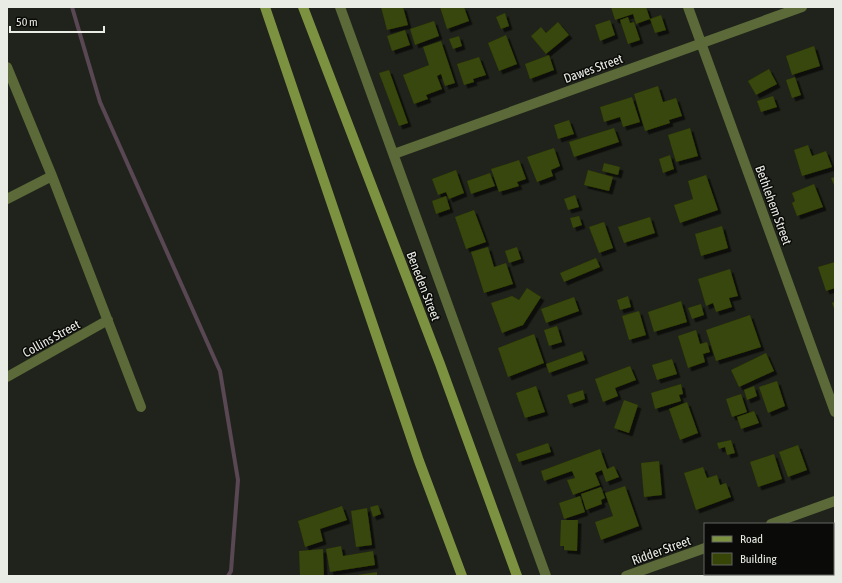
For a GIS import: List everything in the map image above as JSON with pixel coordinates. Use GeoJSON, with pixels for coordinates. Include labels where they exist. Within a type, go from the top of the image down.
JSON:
{"type":"FeatureCollection","features":[{"type":"Feature","properties":{"kind":"main road"},"geometry":{"type":"LineString","coordinates":[[265,7],[419,461],[462,576]]}},
{"type":"Feature","properties":{"kind":"main road","name":"Beneden Street"},"geometry":{"type":"LineString","coordinates":[[304,7],[440,364],[517,576]]}},
{"type":"Feature","properties":{"kind":"street","name":"Beneden Street"},"geometry":{"type":"LineString","coordinates":[[340,7],[546,576]]}},
{"type":"Feature","properties":{"kind":"street","name":"Bethlehem Street"},"geometry":{"type":"LineString","coordinates":[[688,7],[835,412]]}},
{"type":"Feature","properties":{"kind":"street","name":"Dawes Street"},"geometry":{"type":"LineString","coordinates":[[394,154],[802,7]]}},
{"type":"Feature","properties":{"kind":"street"},"geometry":{"type":"LineString","coordinates":[[7,67],[52,176],[141,407]]}},
{"type":"Feature","properties":{"kind":"street"},"geometry":{"type":"LineString","coordinates":[[7,199],[52,176]]}},
{"type":"Feature","properties":{"kind":"street","name":"Collins Street"},"geometry":{"type":"LineString","coordinates":[[7,377],[108,320]]}},
{"type":"Feature","properties":{"kind":"street"},"geometry":{"type":"LineString","coordinates":[[774,523],[835,501]]}},
{"type":"Feature","properties":{"kind":"street","name":"Ridder Street"},"geometry":{"type":"LineString","coordinates":[[626,576],[704,548]]}},
{"type":"Feature","properties":{"kind":"building"},"geometry":{"type":"Polygon","coordinates":[[[381,7],[403,7],[408,25],[387,30],[381,7]]]}},
{"type":"Feature","properties":{"kind":"building"},"geometry":{"type":"Polygon","coordinates":[[[440,7],[464,7],[469,21],[447,29],[440,7]]]}},
{"type":"Feature","properties":{"kind":"building"},"geometry":{"type":"Polygon","coordinates":[[[611,7],[646,7],[650,19],[636,24],[633,14],[615,20],[611,7]]]}},
{"type":"Feature","properties":{"kind":"building"},"geometry":{"type":"Polygon","coordinates":[[[505,13],[509,26],[501,29],[496,17],[505,13]]]}},
{"type":"Feature","properties":{"kind":"building"},"geometry":{"type":"Polygon","coordinates":[[[661,15],[666,30],[655,33],[650,19],[661,15]]]}},
{"type":"Feature","properties":{"kind":"building"},"geometry":{"type":"Polygon","coordinates":[[[628,17],[630,23],[634,22],[640,40],[628,44],[620,20],[628,17]]]}},
{"type":"Feature","properties":{"kind":"building"},"geometry":{"type":"Polygon","coordinates":[[[610,20],[615,35],[600,41],[595,25],[610,20]]]}},
{"type":"Feature","properties":{"kind":"building"},"geometry":{"type":"Polygon","coordinates":[[[434,21],[439,36],[415,45],[410,29],[434,21]]]}},
{"type":"Feature","properties":{"kind":"building"},"geometry":{"type":"Polygon","coordinates":[[[558,22],[569,35],[546,54],[531,36],[541,27],[546,33],[558,22]]]}},
{"type":"Feature","properties":{"kind":"building"},"geometry":{"type":"Polygon","coordinates":[[[405,30],[410,45],[392,51],[387,36],[405,30]]]}},
{"type":"Feature","properties":{"kind":"building"},"geometry":{"type":"Polygon","coordinates":[[[506,35],[517,64],[499,71],[488,43],[506,35]]]}},
{"type":"Feature","properties":{"kind":"building"},"geometry":{"type":"Polygon","coordinates":[[[459,36],[462,46],[453,49],[449,39],[459,36]]]}},
{"type":"Feature","properties":{"kind":"building"},"geometry":{"type":"Polygon","coordinates":[[[441,41],[455,83],[445,86],[441,74],[437,76],[442,89],[426,95],[428,99],[414,104],[403,75],[429,65],[423,47],[441,41]]]}},
{"type":"Feature","properties":{"kind":"building"},"geometry":{"type":"Polygon","coordinates":[[[814,46],[820,66],[792,75],[786,56],[814,46]]]}},
{"type":"Feature","properties":{"kind":"building"},"geometry":{"type":"Polygon","coordinates":[[[549,55],[554,70],[530,79],[525,64],[549,55]]]}},
{"type":"Feature","properties":{"kind":"building"},"geometry":{"type":"Polygon","coordinates":[[[479,57],[486,75],[473,79],[474,82],[464,85],[457,64],[479,57]]]}},
{"type":"Feature","properties":{"kind":"building"},"geometry":{"type":"Polygon","coordinates":[[[769,69],[777,84],[756,95],[748,81],[769,69]]]}},
{"type":"Feature","properties":{"kind":"building"},"geometry":{"type":"Polygon","coordinates":[[[389,70],[408,123],[399,126],[379,73],[389,70]]]}},
{"type":"Feature","properties":{"kind":"building"},"geometry":{"type":"Polygon","coordinates":[[[795,77],[801,95],[792,98],[786,80],[795,77]]]}},
{"type":"Feature","properties":{"kind":"building"},"geometry":{"type":"Polygon","coordinates":[[[658,86],[663,102],[676,98],[682,116],[669,120],[670,123],[645,131],[634,94],[658,86]]]}},
{"type":"Feature","properties":{"kind":"building"},"geometry":{"type":"Polygon","coordinates":[[[773,96],[777,107],[761,112],[757,101],[773,96]]]}},
{"type":"Feature","properties":{"kind":"building"},"geometry":{"type":"Polygon","coordinates":[[[632,97],[640,122],[623,127],[620,117],[604,122],[600,107],[632,97]]]}},
{"type":"Feature","properties":{"kind":"building"},"geometry":{"type":"Polygon","coordinates":[[[569,120],[574,134],[558,139],[554,125],[569,120]]]}},
{"type":"Feature","properties":{"kind":"building"},"geometry":{"type":"Polygon","coordinates":[[[614,128],[619,142],[574,157],[569,142],[614,128]]]}},
{"type":"Feature","properties":{"kind":"building"},"geometry":{"type":"Polygon","coordinates":[[[690,128],[698,156],[676,162],[668,135],[690,128]]]}},
{"type":"Feature","properties":{"kind":"building"},"geometry":{"type":"Polygon","coordinates":[[[808,145],[812,156],[826,151],[832,167],[802,176],[794,150],[808,145]]]}},
{"type":"Feature","properties":{"kind":"building"},"geometry":{"type":"Polygon","coordinates":[[[554,148],[560,166],[551,170],[553,176],[537,182],[527,157],[554,148]]]}},
{"type":"Feature","properties":{"kind":"building"},"geometry":{"type":"Polygon","coordinates":[[[670,155],[674,169],[663,173],[659,159],[670,155]]]}},
{"type":"Feature","properties":{"kind":"building"},"geometry":{"type":"Polygon","coordinates":[[[519,160],[526,179],[517,182],[519,186],[499,192],[491,169],[519,160]]]}},
{"type":"Feature","properties":{"kind":"building"},"geometry":{"type":"Polygon","coordinates":[[[604,163],[620,167],[618,175],[602,171],[604,163]]]}},
{"type":"Feature","properties":{"kind":"building"},"geometry":{"type":"Polygon","coordinates":[[[456,170],[464,193],[449,199],[446,192],[438,195],[432,179],[456,170]]]}},
{"type":"Feature","properties":{"kind":"building"},"geometry":{"type":"Polygon","coordinates":[[[588,170],[613,177],[609,191],[584,185],[588,170]]]}},
{"type":"Feature","properties":{"kind":"building"},"geometry":{"type":"Polygon","coordinates":[[[490,173],[495,186],[471,194],[467,181],[490,173]]]}},
{"type":"Feature","properties":{"kind":"building"},"geometry":{"type":"Polygon","coordinates":[[[706,175],[718,210],[680,223],[674,205],[693,199],[688,181],[706,175]]]}},
{"type":"Feature","properties":{"kind":"building"},"geometry":{"type":"Polygon","coordinates":[[[835,177],[835,185],[834,185],[831,178],[835,177]]]}},
{"type":"Feature","properties":{"kind":"building"},"geometry":{"type":"Polygon","coordinates":[[[814,184],[823,207],[797,216],[792,203],[795,201],[792,193],[814,184]]]}},
{"type":"Feature","properties":{"kind":"building"},"geometry":{"type":"Polygon","coordinates":[[[575,195],[579,207],[568,210],[564,199],[575,195]]]}},
{"type":"Feature","properties":{"kind":"building"},"geometry":{"type":"Polygon","coordinates":[[[446,196],[450,209],[436,214],[432,201],[446,196]]]}},
{"type":"Feature","properties":{"kind":"building"},"geometry":{"type":"Polygon","coordinates":[[[474,210],[486,242],[466,249],[455,217],[474,210]]]}},
{"type":"Feature","properties":{"kind":"building"},"geometry":{"type":"Polygon","coordinates":[[[579,216],[582,225],[573,228],[570,218],[579,216]]]}},
{"type":"Feature","properties":{"kind":"building"},"geometry":{"type":"Polygon","coordinates":[[[650,217],[655,233],[624,243],[618,227],[650,217]]]}},
{"type":"Feature","properties":{"kind":"building"},"geometry":{"type":"Polygon","coordinates":[[[604,222],[613,248],[599,253],[589,227],[604,222]]]}},
{"type":"Feature","properties":{"kind":"building"},"geometry":{"type":"Polygon","coordinates":[[[722,226],[728,248],[701,256],[695,234],[722,226]]]}},
{"type":"Feature","properties":{"kind":"building"},"geometry":{"type":"Polygon","coordinates":[[[488,247],[494,267],[506,263],[513,284],[484,293],[471,252],[488,247]]]}},
{"type":"Feature","properties":{"kind":"building"},"geometry":{"type":"Polygon","coordinates":[[[517,247],[521,259],[509,263],[505,251],[517,247]]]}},
{"type":"Feature","properties":{"kind":"building"},"geometry":{"type":"Polygon","coordinates":[[[596,258],[600,267],[564,282],[560,273],[596,258]]]}},
{"type":"Feature","properties":{"kind":"building"},"geometry":{"type":"Polygon","coordinates":[[[835,262],[835,288],[826,291],[818,267],[835,262]]]}},
{"type":"Feature","properties":{"kind":"building"},"geometry":{"type":"Polygon","coordinates":[[[730,269],[738,296],[729,298],[732,307],[716,312],[713,303],[706,306],[698,279],[730,269]]]}},
{"type":"Feature","properties":{"kind":"building"},"geometry":{"type":"Polygon","coordinates":[[[527,288],[541,297],[523,325],[502,333],[491,303],[512,296],[519,300],[527,288]]]}},
{"type":"Feature","properties":{"kind":"building"},"geometry":{"type":"Polygon","coordinates":[[[628,296],[631,307],[620,310],[617,300],[628,296]]]}},
{"type":"Feature","properties":{"kind":"building"},"geometry":{"type":"Polygon","coordinates":[[[574,297],[579,311],[546,323],[541,309],[574,297]]]}},
{"type":"Feature","properties":{"kind":"building"},"geometry":{"type":"Polygon","coordinates":[[[681,301],[687,322],[654,332],[648,312],[681,301]]]}},
{"type":"Feature","properties":{"kind":"building"},"geometry":{"type":"Polygon","coordinates":[[[835,301],[835,311],[832,303],[835,301]]]}},
{"type":"Feature","properties":{"kind":"building"},"geometry":{"type":"Polygon","coordinates":[[[701,304],[704,315],[692,319],[688,308],[701,304]]]}},
{"type":"Feature","properties":{"kind":"building"},"geometry":{"type":"Polygon","coordinates":[[[639,311],[646,335],[629,340],[622,316],[639,311]]]}},
{"type":"Feature","properties":{"kind":"building"},"geometry":{"type":"Polygon","coordinates":[[[750,315],[761,347],[716,361],[706,330],[750,315]]]}},
{"type":"Feature","properties":{"kind":"building"},"geometry":{"type":"Polygon","coordinates":[[[557,326],[562,342],[549,346],[544,330],[557,326]]]}},
{"type":"Feature","properties":{"kind":"building"},"geometry":{"type":"Polygon","coordinates":[[[696,330],[700,344],[707,342],[710,352],[703,354],[705,362],[688,368],[678,336],[696,330]]]}},
{"type":"Feature","properties":{"kind":"building"},"geometry":{"type":"Polygon","coordinates":[[[534,334],[544,363],[508,377],[498,348],[534,334]]]}},
{"type":"Feature","properties":{"kind":"building"},"geometry":{"type":"Polygon","coordinates":[[[582,351],[585,360],[549,373],[546,364],[582,351]]]}},
{"type":"Feature","properties":{"kind":"building"},"geometry":{"type":"Polygon","coordinates":[[[766,353],[774,371],[739,387],[731,370],[766,353]]]}},
{"type":"Feature","properties":{"kind":"building"},"geometry":{"type":"Polygon","coordinates":[[[672,359],[677,374],[657,380],[652,365],[672,359]]]}},
{"type":"Feature","properties":{"kind":"building"},"geometry":{"type":"Polygon","coordinates":[[[630,366],[636,380],[615,388],[618,396],[603,402],[595,379],[630,366]]]}},
{"type":"Feature","properties":{"kind":"building"},"geometry":{"type":"Polygon","coordinates":[[[777,381],[785,406],[768,413],[759,387],[777,381]]]}},
{"type":"Feature","properties":{"kind":"building"},"geometry":{"type":"Polygon","coordinates":[[[681,384],[683,394],[679,395],[681,401],[655,409],[651,393],[681,384]]]}},
{"type":"Feature","properties":{"kind":"building"},"geometry":{"type":"Polygon","coordinates":[[[536,386],[545,412],[525,418],[516,393],[536,386]]]}},
{"type":"Feature","properties":{"kind":"building"},"geometry":{"type":"Polygon","coordinates":[[[754,386],[757,396],[747,400],[744,390],[754,386]]]}},
{"type":"Feature","properties":{"kind":"building"},"geometry":{"type":"Polygon","coordinates":[[[583,390],[585,399],[570,404],[567,395],[583,390]]]}},
{"type":"Feature","properties":{"kind":"building"},"geometry":{"type":"Polygon","coordinates":[[[741,394],[747,412],[732,417],[726,399],[741,394]]]}},
{"type":"Feature","properties":{"kind":"building"},"geometry":{"type":"Polygon","coordinates":[[[624,400],[638,405],[629,433],[614,428],[624,400]]]}},
{"type":"Feature","properties":{"kind":"building"},"geometry":{"type":"Polygon","coordinates":[[[687,402],[698,433],[680,440],[669,409],[687,402]]]}},
{"type":"Feature","properties":{"kind":"building"},"geometry":{"type":"Polygon","coordinates":[[[754,411],[759,423],[741,429],[737,417],[754,411]]]}},
{"type":"Feature","properties":{"kind":"building"},"geometry":{"type":"Polygon","coordinates":[[[731,440],[735,453],[727,455],[725,447],[719,449],[717,443],[731,440]]]}},
{"type":"Feature","properties":{"kind":"building"},"geometry":{"type":"Polygon","coordinates":[[[548,443],[551,452],[519,462],[516,454],[548,443]]]}},
{"type":"Feature","properties":{"kind":"building"},"geometry":{"type":"Polygon","coordinates":[[[798,445],[807,470],[788,477],[779,452],[798,445]]]}},
{"type":"Feature","properties":{"kind":"building"},"geometry":{"type":"Polygon","coordinates":[[[600,449],[607,469],[614,466],[619,477],[606,482],[602,470],[595,473],[600,485],[573,495],[567,480],[575,478],[572,471],[544,481],[541,471],[600,449]]]}},
{"type":"Feature","properties":{"kind":"building"},"geometry":{"type":"Polygon","coordinates":[[[774,454],[782,479],[758,487],[750,462],[774,454]]]}},
{"type":"Feature","properties":{"kind":"building"},"geometry":{"type":"Polygon","coordinates":[[[659,461],[662,495],[644,497],[641,463],[659,461]]]}},
{"type":"Feature","properties":{"kind":"building"},"geometry":{"type":"Polygon","coordinates":[[[703,467],[707,478],[717,475],[720,485],[726,483],[731,497],[696,510],[684,473],[703,467]]]}},
{"type":"Feature","properties":{"kind":"building"},"geometry":{"type":"Polygon","coordinates":[[[625,486],[639,526],[601,540],[595,522],[613,516],[605,493],[625,486]]]}},
{"type":"Feature","properties":{"kind":"building"},"geometry":{"type":"Polygon","coordinates":[[[601,487],[605,498],[601,500],[602,504],[586,510],[581,494],[601,487]]]}},
{"type":"Feature","properties":{"kind":"building"},"geometry":{"type":"Polygon","coordinates":[[[580,496],[585,512],[564,519],[559,503],[580,496]]]}},
{"type":"Feature","properties":{"kind":"building"},"geometry":{"type":"Polygon","coordinates":[[[378,505],[381,514],[373,517],[370,507],[378,505]]]}},
{"type":"Feature","properties":{"kind":"building"},"geometry":{"type":"Polygon","coordinates":[[[342,506],[347,520],[320,529],[323,541],[305,547],[298,521],[342,506]]]}},
{"type":"Feature","properties":{"kind":"building"},"geometry":{"type":"Polygon","coordinates":[[[367,508],[372,545],[356,547],[351,511],[367,508]]]}},
{"type":"Feature","properties":{"kind":"building"},"geometry":{"type":"Polygon","coordinates":[[[561,520],[578,520],[577,551],[564,550],[564,546],[560,546],[561,520]]]}},
{"type":"Feature","properties":{"kind":"building"},"geometry":{"type":"Polygon","coordinates":[[[834,542],[835,544],[834,558],[834,542]]]}},
{"type":"Feature","properties":{"kind":"building"},"geometry":{"type":"Polygon","coordinates":[[[341,546],[343,556],[373,551],[375,565],[330,572],[326,549],[341,546]]]}},
{"type":"Feature","properties":{"kind":"building"},"geometry":{"type":"Polygon","coordinates":[[[323,549],[324,576],[300,576],[299,551],[323,549]]]}},
{"type":"Feature","properties":{"kind":"building"},"geometry":{"type":"Polygon","coordinates":[[[377,572],[377,576],[357,576],[357,575],[377,572]]]}},
{"type":"Feature","properties":{"kind":"building"},"geometry":{"type":"Polygon","coordinates":[[[722,575],[763,576],[722,576],[722,575]]]}},
{"type":"Feature","properties":{"kind":"building"},"geometry":{"type":"Polygon","coordinates":[[[764,575],[805,575],[805,576],[764,575]]]}},
{"type":"Feature","properties":{"kind":"waterway"},"geometry":{"type":"LineString","coordinates":[[72,7],[100,102],[220,371],[238,480],[231,571],[228,576]]}}]}
